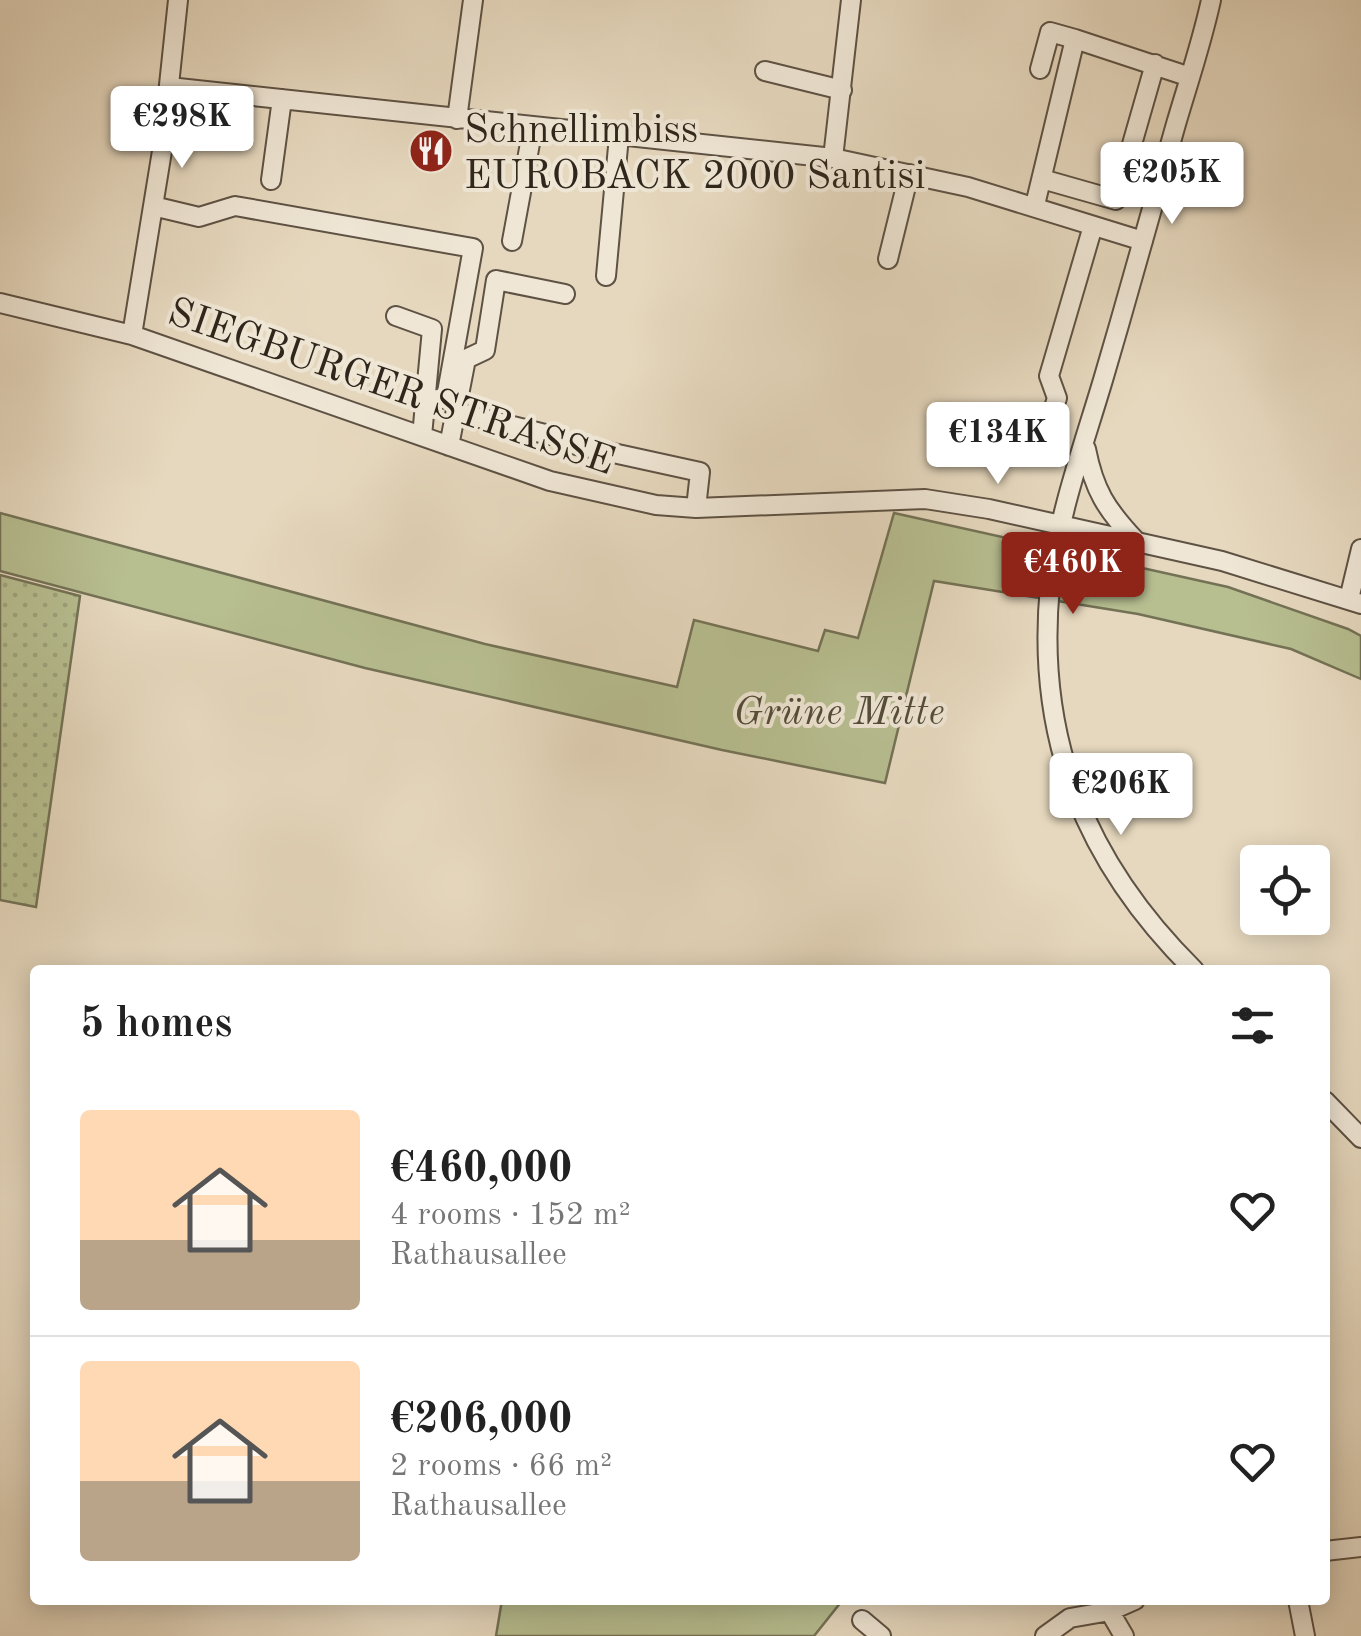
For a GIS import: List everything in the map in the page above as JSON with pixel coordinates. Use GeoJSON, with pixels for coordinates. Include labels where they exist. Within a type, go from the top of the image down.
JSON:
{"type":"FeatureCollection","features":[{"type":"Feature","properties":{"kind":"street"},"geometry":{"type":"LineString","coordinates":[[132,335],[153,206],[178,0]]}},
{"type":"Feature","properties":{"kind":"street"},"geometry":{"type":"LineString","coordinates":[[457,118],[474,0]]}},
{"type":"Feature","properties":{"kind":"street"},"geometry":{"type":"LineString","coordinates":[[833,158],[851,0]]}},
{"type":"Feature","properties":{"kind":"street"},"geometry":{"type":"LineString","coordinates":[[1189,965],[1123,886],[1088,828],[1063,760],[1052,705],[1050,587],[1084,443],[1211,0]]}},
{"type":"Feature","properties":{"kind":"street"},"geometry":{"type":"LineString","coordinates":[[1040,68],[1050,32],[1190,77]]}},
{"type":"Feature","properties":{"kind":"street"},"geometry":{"type":"LineString","coordinates":[[1035,205],[1075,40]]}},
{"type":"Feature","properties":{"kind":"street"},"geometry":{"type":"LineString","coordinates":[[1042,178],[1116,200],[1155,64]]}},
{"type":"Feature","properties":{"kind":"street"},"geometry":{"type":"LineString","coordinates":[[765,70],[842,90]]}},
{"type":"Feature","properties":{"kind":"street"},"geometry":{"type":"LineString","coordinates":[[169,87],[833,158],[1035,205],[1143,241]]}},
{"type":"Feature","properties":{"kind":"street"},"geometry":{"type":"LineString","coordinates":[[271,180],[282,99]]}},
{"type":"Feature","properties":{"kind":"street"},"geometry":{"type":"LineString","coordinates":[[512,241],[533,127]]}},
{"type":"Feature","properties":{"kind":"street"},"geometry":{"type":"LineString","coordinates":[[606,276],[619,136]]}},
{"type":"Feature","properties":{"kind":"street"},"geometry":{"type":"LineString","coordinates":[[888,259],[909,174]]}},
{"type":"Feature","properties":{"kind":"street"},"geometry":{"type":"LineString","coordinates":[[153,206],[199,217],[235,206],[473,248],[446,398],[425,401]]}},
{"type":"Feature","properties":{"kind":"street"},"geometry":{"type":"LineString","coordinates":[[1039,454],[1057,398],[1050,376],[1094,226]]}},
{"type":"Feature","properties":{"kind":"street"},"geometry":{"type":"LineString","coordinates":[[449,446],[466,359],[485,350],[496,280],[565,294]]}},
{"type":"Feature","properties":{"kind":"street","name":"SIEGBURGER STRASSE"},"geometry":{"type":"LineString","coordinates":[[0,303],[132,335],[602,495],[696,508],[925,498],[1136,540],[1222,561],[1355,602]]}},
{"type":"Feature","properties":{"kind":"street"},"geometry":{"type":"LineString","coordinates":[[396,316],[432,329],[422,436]]}},
{"type":"Feature","properties":{"kind":"street"},"geometry":{"type":"LineString","coordinates":[[456,412],[549,434]]}},
{"type":"Feature","properties":{"kind":"street"},"geometry":{"type":"LineString","coordinates":[[1084,443],[1092,481],[1104,505],[1136,540]]}},
{"type":"Feature","properties":{"kind":"street"},"geometry":{"type":"LineString","coordinates":[[572,444],[700,472],[696,508]]}},
{"type":"Feature","properties":{"kind":"street"},"geometry":{"type":"LineString","coordinates":[[1355,602],[1361,549]]}},
{"type":"Feature","properties":{"kind":"street"},"geometry":{"type":"LineString","coordinates":[[1330,1107],[1361,1138]]}},
{"type":"Feature","properties":{"kind":"street"},"geometry":{"type":"LineString","coordinates":[[1330,1551],[1361,1547]]}},
{"type":"Feature","properties":{"kind":"street"},"geometry":{"type":"LineString","coordinates":[[1299,1605],[1305,1636]]}},
{"type":"Feature","properties":{"kind":"street"},"geometry":{"type":"LineString","coordinates":[[1045,1636],[1070,1618],[1106,1606],[1124,1636]]}},
{"type":"Feature","properties":{"kind":"street"},"geometry":{"type":"LineString","coordinates":[[862,1620],[881,1636]]}},
{"type":"Feature","properties":{"kind":"green space","name":"Grüne Mitte"},"geometry":{"type":"Polygon","coordinates":[[[0,513],[485,644],[677,687],[694,620],[818,651],[825,630],[858,638],[894,513],[1228,587],[1348,629],[1361,636],[1361,679],[1291,649],[1138,614],[934,581],[885,783],[365,668],[0,571],[0,513]]]}},
{"type":"Feature","properties":{"kind":"green space"},"geometry":{"type":"Polygon","coordinates":[[[0,575],[80,596],[36,907],[0,900],[0,575]]]}},
{"type":"Feature","properties":{"kind":"green space"},"geometry":{"type":"Polygon","coordinates":[[[501,1605],[839,1605],[814,1636],[496,1636],[501,1605]]]}},
{"type":"Feature","properties":{"kind":"place","name":"Schnellimbiss EUROBACK 2000 Santisi"},"geometry":{"type":"Point","coordinates":[431,151]}}]}
